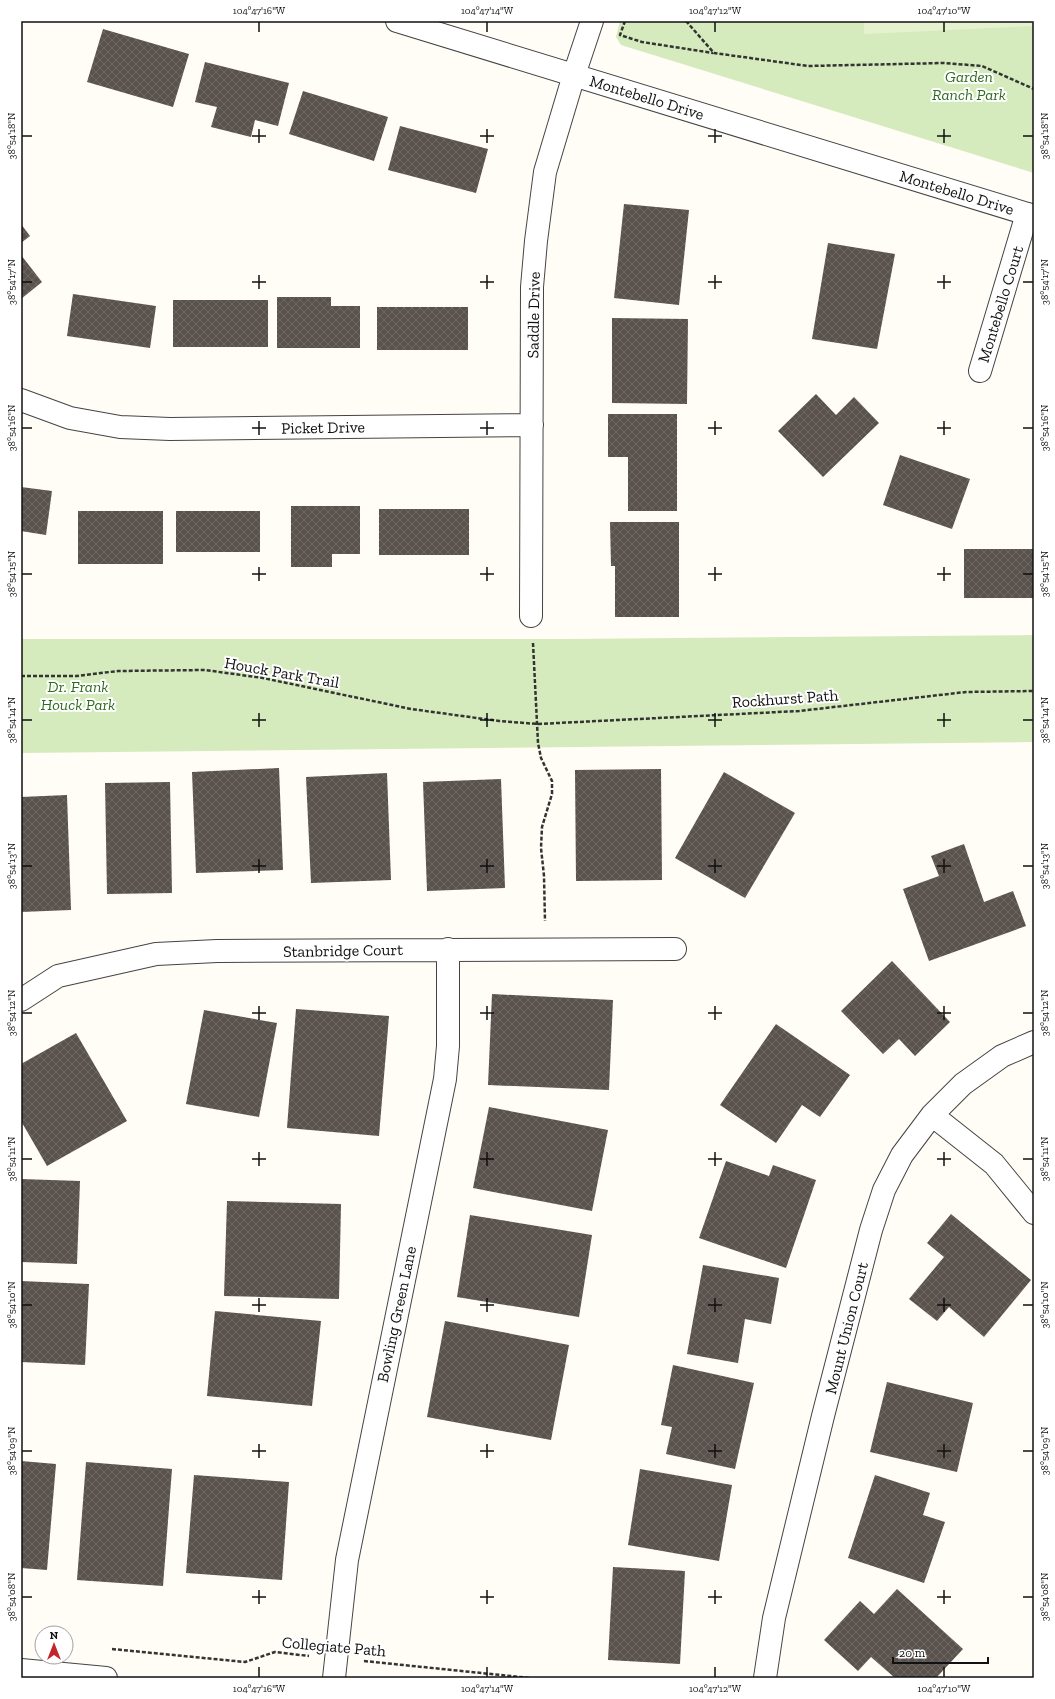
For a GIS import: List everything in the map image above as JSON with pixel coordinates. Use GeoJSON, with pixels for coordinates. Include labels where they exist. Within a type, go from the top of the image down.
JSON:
{"type":"FeatureCollection","features":[{"type":"Feature","properties":{"kind":"street","name":"Montebello Drive"},"geometry":{"type":"LineString","coordinates":[[397,21],[1031,215]]}},
{"type":"Feature","properties":{"kind":"street","name":"Saddle Drive"},"geometry":{"type":"LineString","coordinates":[[531,616],[532,287],[536,240],[546,172],[574,75],[592,21]]}},
{"type":"Feature","properties":{"kind":"street","name":"Montebello Court"},"geometry":{"type":"LineString","coordinates":[[980,371],[1031,215]]}},
{"type":"Feature","properties":{"kind":"street","name":"Picket Drive"},"geometry":{"type":"LineString","coordinates":[[21,400],[70,418],[120,427],[170,429],[532,425]]}},
{"type":"Feature","properties":{"kind":"street","name":"Stanbridge Court"},"geometry":{"type":"LineString","coordinates":[[21,1000],[58,976],[156,954],[217,951],[675,948]]}},
{"type":"Feature","properties":{"kind":"street","name":"Bowling Green Lane"},"geometry":{"type":"LineString","coordinates":[[335,1668],[346,1560],[445,1079],[448,1046],[448,949]]}},
{"type":"Feature","properties":{"kind":"street","name":"Mount Union Court"},"geometry":{"type":"LineString","coordinates":[[765,1678],[774,1618],[823,1416],[871,1230],[884,1190],[902,1155],[932,1115],[963,1084],[1002,1056],[1034,1042]]}},
{"type":"Feature","properties":{"kind":"street"},"geometry":{"type":"LineString","coordinates":[[932,1115],[994,1164],[1034,1213]]}},
{"type":"Feature","properties":{"kind":"street"},"geometry":{"type":"LineString","coordinates":[[21,1670],[106,1678]]}},
{"type":"Feature","properties":{"kind":"path"},"geometry":{"type":"LineString","coordinates":[[625,21],[620,35],[642,42],[808,66],[944,63],[982,66],[1034,89]]}},
{"type":"Feature","properties":{"kind":"path"},"geometry":{"type":"LineString","coordinates":[[686,21],[714,53]]}},
{"type":"Feature","properties":{"kind":"path"},"geometry":{"type":"LineString","coordinates":[[531,616],[538,743],[541,758],[552,781],[552,794],[542,827],[540,848],[544,876],[546,921]]}},
{"type":"Feature","properties":{"kind":"path","name":"Houck Park Trail"},"geometry":{"type":"LineString","coordinates":[[21,676],[77,676],[118,671],[205,670],[263,678],[411,709],[499,721],[538,724]]}},
{"type":"Feature","properties":{"kind":"path","name":"Rockhurst Path"},"geometry":{"type":"LineString","coordinates":[[538,724],[799,711],[966,692],[1034,691]]}},
{"type":"Feature","properties":{"kind":"path","name":"Collegiate Path"},"geometry":{"type":"LineString","coordinates":[[105,1649],[245,1662],[275,1652],[335,1668],[530,1678]]}},
{"type":"Feature","properties":{"kind":"green space","name":"Garden Ranch Park"},"geometry":{"type":"Polygon","coordinates":[[[620,21],[1034,21],[1034,173],[621,45],[616,37],[620,21]]]}},
{"type":"Feature","properties":{"kind":"green space"},"geometry":{"type":"Polygon","coordinates":[[[864,21],[1034,21],[1034,26],[864,34],[864,21]]]}},
{"type":"Feature","properties":{"kind":"green space","name":"Dr. Frank Houck Park"},"geometry":{"type":"Polygon","coordinates":[[[1034,635],[1034,742],[21,753],[21,639],[568,639],[1034,635]]]}},
{"type":"Feature","properties":{"kind":"building"},"geometry":{"type":"Polygon","coordinates":[[[103,29],[189,54],[173,107],[87,82],[103,29]]]}},
{"type":"Feature","properties":{"kind":"building"},"geometry":{"type":"Polygon","coordinates":[[[205,62],[289,83],[278,126],[255,120],[251,137],[211,127],[217,107],[195,102],[205,62]]]}},
{"type":"Feature","properties":{"kind":"building"},"geometry":{"type":"Polygon","coordinates":[[[303,91],[388,117],[374,161],[289,134],[303,91]]]}},
{"type":"Feature","properties":{"kind":"building"},"geometry":{"type":"Polygon","coordinates":[[[400,126],[488,149],[476,193],[388,170],[400,126]]]}},
{"type":"Feature","properties":{"kind":"building"},"geometry":{"type":"Polygon","coordinates":[[[624,204],[689,210],[679,305],[614,298],[624,204]]]}},
{"type":"Feature","properties":{"kind":"building"},"geometry":{"type":"Polygon","coordinates":[[[21,224],[30,236],[21,243],[21,224]]]}},
{"type":"Feature","properties":{"kind":"building"},"geometry":{"type":"Polygon","coordinates":[[[828,243],[895,254],[877,349],[812,339],[828,243]]]}},
{"type":"Feature","properties":{"kind":"building"},"geometry":{"type":"Polygon","coordinates":[[[21,255],[42,282],[21,299],[21,255]]]}},
{"type":"Feature","properties":{"kind":"building"},"geometry":{"type":"Polygon","coordinates":[[[73,294],[156,306],[150,348],[67,336],[73,294]]]}},
{"type":"Feature","properties":{"kind":"building"},"geometry":{"type":"Polygon","coordinates":[[[277,297],[331,297],[331,306],[360,306],[360,348],[277,348],[277,297]]]}},
{"type":"Feature","properties":{"kind":"building"},"geometry":{"type":"Polygon","coordinates":[[[173,300],[268,300],[268,347],[173,347],[173,300]]]}},
{"type":"Feature","properties":{"kind":"building"},"geometry":{"type":"Polygon","coordinates":[[[377,307],[468,307],[468,350],[377,350],[377,307]]]}},
{"type":"Feature","properties":{"kind":"building"},"geometry":{"type":"Polygon","coordinates":[[[612,318],[688,319],[687,404],[612,403],[612,318]]]}},
{"type":"Feature","properties":{"kind":"building"},"geometry":{"type":"Polygon","coordinates":[[[816,394],[836,415],[854,397],[879,423],[823,477],[778,431],[816,394]]]}},
{"type":"Feature","properties":{"kind":"building"},"geometry":{"type":"Polygon","coordinates":[[[608,414],[677,414],[677,511],[628,511],[628,457],[608,457],[608,414]]]}},
{"type":"Feature","properties":{"kind":"building"},"geometry":{"type":"Polygon","coordinates":[[[900,455],[970,479],[952,529],[883,505],[900,455]]]}},
{"type":"Feature","properties":{"kind":"building"},"geometry":{"type":"Polygon","coordinates":[[[21,487],[52,491],[46,535],[21,531],[21,487]]]}},
{"type":"Feature","properties":{"kind":"building"},"geometry":{"type":"Polygon","coordinates":[[[291,506],[360,506],[360,554],[332,554],[332,567],[291,567],[291,506]]]}},
{"type":"Feature","properties":{"kind":"building"},"geometry":{"type":"Polygon","coordinates":[[[379,509],[469,509],[469,555],[379,555],[379,509]]]}},
{"type":"Feature","properties":{"kind":"building"},"geometry":{"type":"Polygon","coordinates":[[[78,511],[163,511],[163,564],[78,564],[78,511]]]}},
{"type":"Feature","properties":{"kind":"building"},"geometry":{"type":"Polygon","coordinates":[[[176,511],[260,511],[260,552],[176,552],[176,511]]]}},
{"type":"Feature","properties":{"kind":"building"},"geometry":{"type":"Polygon","coordinates":[[[610,522],[679,522],[679,617],[615,617],[615,566],[611,566],[610,522]]]}},
{"type":"Feature","properties":{"kind":"building"},"geometry":{"type":"Polygon","coordinates":[[[964,549],[1034,549],[1034,598],[964,598],[964,549]]]}},
{"type":"Feature","properties":{"kind":"building"},"geometry":{"type":"Polygon","coordinates":[[[279,768],[283,870],[196,873],[192,772],[279,768]]]}},
{"type":"Feature","properties":{"kind":"building"},"geometry":{"type":"Polygon","coordinates":[[[661,769],[662,880],[576,881],[575,770],[661,769]]]}},
{"type":"Feature","properties":{"kind":"building"},"geometry":{"type":"Polygon","coordinates":[[[724,772],[795,813],[745,898],[675,858],[724,772]]]}},
{"type":"Feature","properties":{"kind":"building"},"geometry":{"type":"Polygon","coordinates":[[[387,773],[391,880],[311,883],[306,777],[387,773]]]}},
{"type":"Feature","properties":{"kind":"building"},"geometry":{"type":"Polygon","coordinates":[[[501,779],[505,888],[427,891],[423,782],[501,779]]]}},
{"type":"Feature","properties":{"kind":"building"},"geometry":{"type":"Polygon","coordinates":[[[170,782],[172,893],[107,894],[105,783],[170,782]]]}},
{"type":"Feature","properties":{"kind":"building"},"geometry":{"type":"Polygon","coordinates":[[[67,795],[71,910],[21,912],[21,797],[67,795]]]}},
{"type":"Feature","properties":{"kind":"building"},"geometry":{"type":"Polygon","coordinates":[[[964,844],[984,902],[1013,891],[1026,926],[929,961],[903,889],[939,876],[931,856],[964,844]]]}},
{"type":"Feature","properties":{"kind":"building"},"geometry":{"type":"Polygon","coordinates":[[[892,961],[950,1022],[915,1056],[899,1039],[883,1054],[841,1011],[892,961]]]}},
{"type":"Feature","properties":{"kind":"building"},"geometry":{"type":"Polygon","coordinates":[[[492,994],[613,1000],[609,1090],[488,1085],[492,994]]]}},
{"type":"Feature","properties":{"kind":"building"},"geometry":{"type":"Polygon","coordinates":[[[296,1009],[389,1016],[379,1136],[287,1128],[296,1009]]]}},
{"type":"Feature","properties":{"kind":"building"},"geometry":{"type":"Polygon","coordinates":[[[204,1010],[277,1023],[259,1117],[186,1104],[204,1010]]]}},
{"type":"Feature","properties":{"kind":"building"},"geometry":{"type":"Polygon","coordinates":[[[776,1024],[850,1075],[820,1117],[802,1105],[776,1143],[720,1105],[776,1024]]]}},
{"type":"Feature","properties":{"kind":"building"},"geometry":{"type":"Polygon","coordinates":[[[76,1033],[127,1121],[47,1166],[21,1121],[21,1064],[76,1033]]]}},
{"type":"Feature","properties":{"kind":"building"},"geometry":{"type":"Polygon","coordinates":[[[489,1107],[608,1130],[592,1211],[473,1188],[489,1107]]]}},
{"type":"Feature","properties":{"kind":"building"},"geometry":{"type":"Polygon","coordinates":[[[726,1161],[769,1176],[773,1165],[816,1180],[786,1268],[699,1238],[726,1161]]]}},
{"type":"Feature","properties":{"kind":"building"},"geometry":{"type":"Polygon","coordinates":[[[21,1179],[80,1181],[77,1264],[21,1262],[21,1179]]]}},
{"type":"Feature","properties":{"kind":"building"},"geometry":{"type":"Polygon","coordinates":[[[227,1201],[341,1204],[339,1299],[224,1296],[227,1201]]]}},
{"type":"Feature","properties":{"kind":"building"},"geometry":{"type":"Polygon","coordinates":[[[951,1214],[1031,1280],[984,1337],[949,1307],[937,1321],[909,1299],[944,1257],[927,1243],[951,1214]]]}},
{"type":"Feature","properties":{"kind":"building"},"geometry":{"type":"Polygon","coordinates":[[[470,1215],[592,1235],[579,1317],[457,1297],[470,1215]]]}},
{"type":"Feature","properties":{"kind":"building"},"geometry":{"type":"Polygon","coordinates":[[[703,1265],[779,1278],[771,1324],[745,1319],[738,1363],[687,1354],[703,1265]]]}},
{"type":"Feature","properties":{"kind":"building"},"geometry":{"type":"Polygon","coordinates":[[[21,1281],[89,1284],[85,1365],[21,1362],[21,1281]]]}},
{"type":"Feature","properties":{"kind":"building"},"geometry":{"type":"Polygon","coordinates":[[[215,1311],[321,1321],[312,1406],[207,1396],[215,1311]]]}},
{"type":"Feature","properties":{"kind":"building"},"geometry":{"type":"Polygon","coordinates":[[[445,1321],[569,1345],[551,1440],[427,1417],[445,1321]]]}},
{"type":"Feature","properties":{"kind":"building"},"geometry":{"type":"Polygon","coordinates":[[[673,1365],[754,1383],[735,1469],[666,1454],[672,1427],[661,1425],[673,1365]]]}},
{"type":"Feature","properties":{"kind":"building"},"geometry":{"type":"Polygon","coordinates":[[[887,1382],[973,1403],[957,1472],[870,1452],[887,1382]]]}},
{"type":"Feature","properties":{"kind":"building"},"geometry":{"type":"Polygon","coordinates":[[[21,1461],[56,1464],[47,1570],[21,1568],[21,1461]]]}},
{"type":"Feature","properties":{"kind":"building"},"geometry":{"type":"Polygon","coordinates":[[[86,1462],[172,1469],[163,1586],[77,1580],[86,1462]]]}},
{"type":"Feature","properties":{"kind":"building"},"geometry":{"type":"Polygon","coordinates":[[[640,1469],[732,1485],[719,1561],[628,1545],[640,1469]]]}},
{"type":"Feature","properties":{"kind":"building"},"geometry":{"type":"Polygon","coordinates":[[[194,1475],[289,1482],[282,1580],[186,1573],[194,1475]]]}},
{"type":"Feature","properties":{"kind":"building"},"geometry":{"type":"Polygon","coordinates":[[[875,1475],[930,1493],[923,1515],[945,1522],[924,1583],[848,1558],[875,1475]]]}},
{"type":"Feature","properties":{"kind":"building"},"geometry":{"type":"Polygon","coordinates":[[[613,1567],[685,1571],[680,1664],[608,1660],[613,1567]]]}},
{"type":"Feature","properties":{"kind":"building"},"geometry":{"type":"Polygon","coordinates":[[[897,1589],[963,1649],[936,1678],[895,1678],[871,1657],[858,1671],[824,1640],[860,1601],[874,1614],[897,1589]]]}}]}
